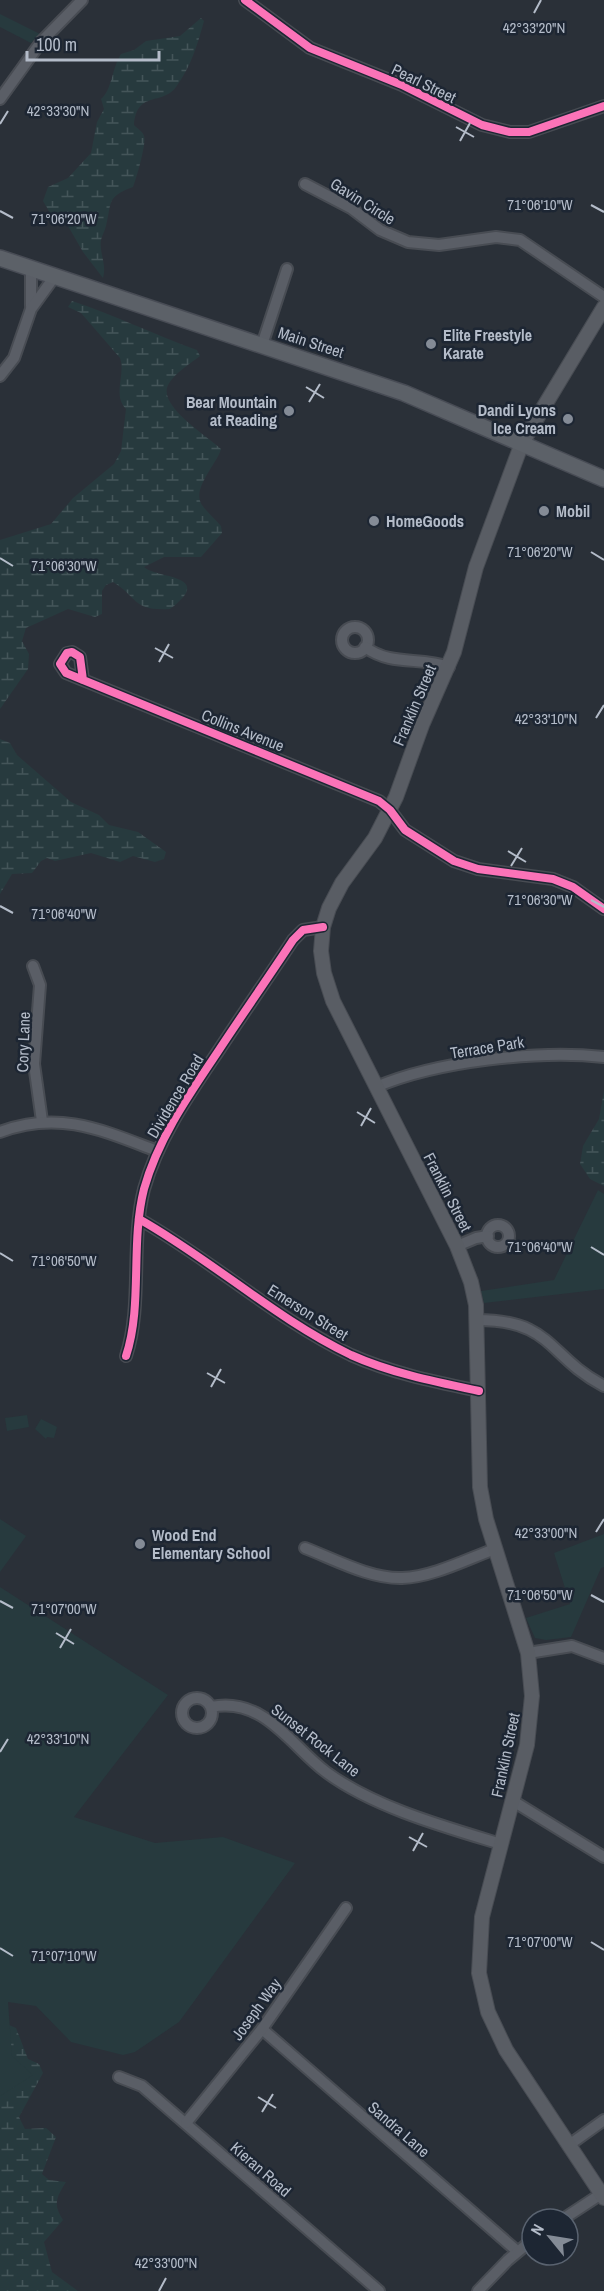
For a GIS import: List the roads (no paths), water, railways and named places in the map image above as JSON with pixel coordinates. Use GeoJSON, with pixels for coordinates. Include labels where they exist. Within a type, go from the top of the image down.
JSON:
{"type":"FeatureCollection","features":[{"type":"Feature","properties":{"kind":"main road","name":"Main Street"},"geometry":{"type":"LineString","coordinates":[[0,258],[404,393],[604,479]]}},
{"type":"Feature","properties":{"kind":"main road","name":"Franklin Street"},"geometry":{"type":"LineString","coordinates":[[603,2196],[506,2050],[492,2022],[479,1973],[480,1932],[531,1720],[528,1653],[495,1549],[480,1487],[477,1320],[471,1282],[456,1246],[328,988],[322,961],[323,927],[336,892],[375,838],[390,810],[422,725],[449,667],[476,567],[522,443],[604,307]]}},
{"type":"Feature","properties":{"kind":"street"},"geometry":{"type":"LineString","coordinates":[[0,99],[41,42],[82,0]]}},
{"type":"Feature","properties":{"kind":"street","name":"Pearl Street"},"geometry":{"type":"LineString","coordinates":[[245,0],[310,48],[402,85],[482,125],[510,132],[529,132],[604,106]]}},
{"type":"Feature","properties":{"kind":"street","name":"Gavin Circle"},"geometry":{"type":"LineString","coordinates":[[305,184],[345,204],[380,230],[408,242],[439,245],[496,237],[520,240],[604,297]]}},
{"type":"Feature","properties":{"kind":"street"},"geometry":{"type":"LineString","coordinates":[[31,268],[31,309]]}},
{"type":"Feature","properties":{"kind":"street"},"geometry":{"type":"LineString","coordinates":[[262,345],[287,269]]}},
{"type":"Feature","properties":{"kind":"street"},"geometry":{"type":"LineString","coordinates":[[0,376],[14,358],[31,309],[55,276]]}},
{"type":"Feature","properties":{"kind":"street"},"geometry":{"type":"LineString","coordinates":[[365,647],[390,660],[437,663],[449,667]]}},
{"type":"Feature","properties":{"kind":"street","name":"Collins Avenue"},"geometry":{"type":"LineString","coordinates":[[83,680],[368,796],[390,810],[405,830],[453,861],[478,869],[553,879],[573,887],[604,909]]}},
{"type":"Feature","properties":{"kind":"street","name":"Dividence Road"},"geometry":{"type":"LineString","coordinates":[[126,1356],[132,1332],[139,1219],[145,1187],[157,1151],[187,1099],[295,937],[303,930],[323,927]]}},
{"type":"Feature","properties":{"kind":"street","name":"Cory Lane"},"geometry":{"type":"LineString","coordinates":[[33,966],[40,985],[34,1064],[42,1121]]}},
{"type":"Feature","properties":{"kind":"street","name":"Terrace Park"},"geometry":{"type":"LineString","coordinates":[[376,1087],[422,1073],[500,1058],[546,1055],[604,1057]]}},
{"type":"Feature","properties":{"kind":"street"},"geometry":{"type":"LineString","coordinates":[[0,1132],[42,1121],[89,1126],[157,1151]]}},
{"type":"Feature","properties":{"kind":"street","name":"Emerson Street"},"geometry":{"type":"LineString","coordinates":[[139,1219],[314,1334],[349,1353],[393,1370],[479,1391]]}},
{"type":"Feature","properties":{"kind":"street"},"geometry":{"type":"LineString","coordinates":[[456,1246],[478,1237],[488,1236]]}},
{"type":"Feature","properties":{"kind":"street"},"geometry":{"type":"LineString","coordinates":[[477,1320],[509,1321],[528,1327],[551,1343],[577,1369],[604,1386]]}},
{"type":"Feature","properties":{"kind":"street"},"geometry":{"type":"LineString","coordinates":[[305,1548],[368,1571],[398,1578],[425,1574],[495,1549]]}},
{"type":"Feature","properties":{"kind":"street"},"geometry":{"type":"LineString","coordinates":[[528,1653],[572,1646],[604,1658]]}},
{"type":"Feature","properties":{"kind":"street","name":"Sunset Rock Lane"},"geometry":{"type":"LineString","coordinates":[[211,1707],[234,1707],[258,1714],[281,1729],[319,1766],[356,1791],[501,1844]]}},
{"type":"Feature","properties":{"kind":"street"},"geometry":{"type":"LineString","coordinates":[[513,1801],[604,1857]]}},
{"type":"Feature","properties":{"kind":"street","name":"Joseph Way"},"geometry":{"type":"LineString","coordinates":[[186,2123],[262,2029],[346,1908]]}},
{"type":"Feature","properties":{"kind":"street","name":"Sandra Lane"},"geometry":{"type":"LineString","coordinates":[[262,2029],[517,2251]]}},
{"type":"Feature","properties":{"kind":"street","name":"Kieran Road"},"geometry":{"type":"LineString","coordinates":[[119,2077],[140,2084],[379,2291]]}},
{"type":"Feature","properties":{"kind":"street"},"geometry":{"type":"LineString","coordinates":[[569,2145],[604,2120]]}},
{"type":"Feature","properties":{"kind":"street"},"geometry":{"type":"LineString","coordinates":[[580,2209],[603,2196]]}},
{"type":"Feature","properties":{"kind":"street"},"geometry":{"type":"LineString","coordinates":[[478,2291],[520,2249]]}},
{"type":"Feature","properties":{"kind":"place","name":"Elite Freestyle Karate"},"geometry":{"type":"Point","coordinates":[431,344]}},
{"type":"Feature","properties":{"kind":"place","name":"Bear Mountain at Reading"},"geometry":{"type":"Point","coordinates":[289,411]}},
{"type":"Feature","properties":{"kind":"place","name":"Dandi Lyons Ice Cream"},"geometry":{"type":"Point","coordinates":[568,419]}},
{"type":"Feature","properties":{"kind":"place","name":"Mobil"},"geometry":{"type":"Point","coordinates":[544,511]}},
{"type":"Feature","properties":{"kind":"place","name":"HomeGoods"},"geometry":{"type":"Point","coordinates":[374,521]}},
{"type":"Feature","properties":{"kind":"place","name":"Wood End Elementary School"},"geometry":{"type":"Point","coordinates":[140,1544]}}]}
